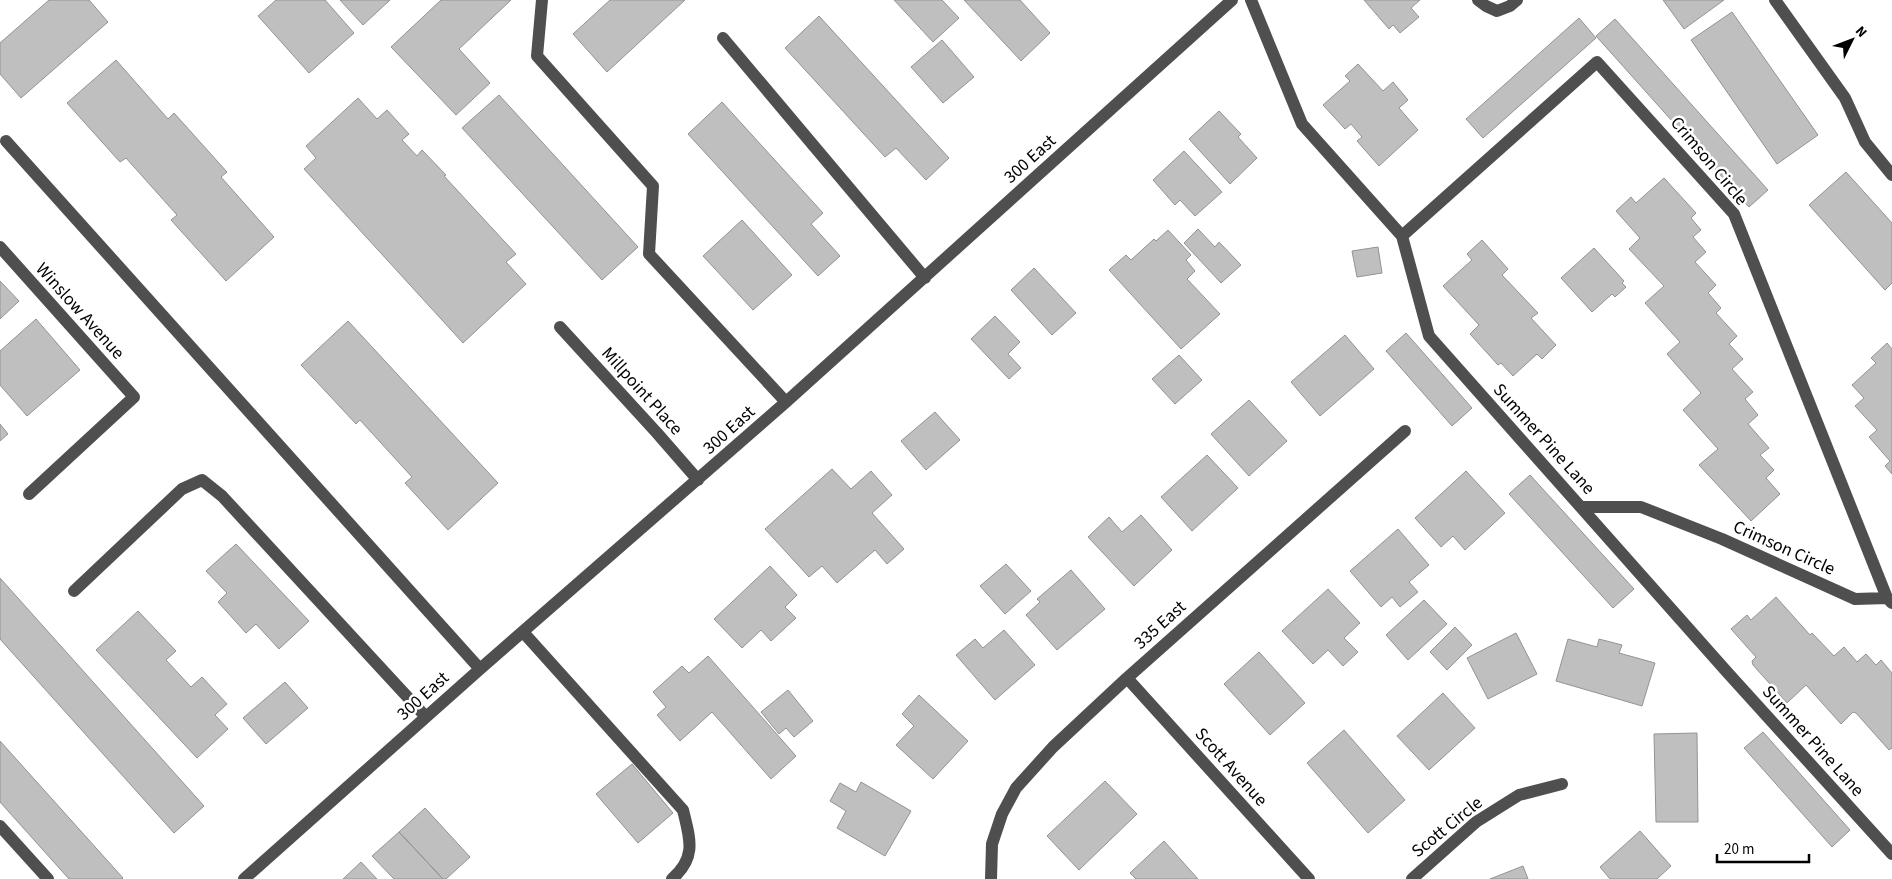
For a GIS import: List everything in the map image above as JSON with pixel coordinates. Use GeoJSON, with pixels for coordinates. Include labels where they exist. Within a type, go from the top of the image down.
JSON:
{"type":"FeatureCollection","features":[{"type":"Feature","properties":{"kind":"street"},"geometry":{"type":"LineString","coordinates":[[542,0],[537,56],[653,186],[649,254],[786,402]]}},
{"type":"Feature","properties":{"kind":"street","name":"300 East"},"geometry":{"type":"LineString","coordinates":[[244,879],[480,669],[698,480],[926,278],[1232,0]]}},
{"type":"Feature","properties":{"kind":"street","name":"Summer Pine Lane"},"geometry":{"type":"LineString","coordinates":[[1251,0],[1302,124],[1402,236],[1428,336],[1726,672],[1892,854]]}},
{"type":"Feature","properties":{"kind":"street"},"geometry":{"type":"LineString","coordinates":[[1478,0],[1497,11],[1510,6],[1517,0]]}},
{"type":"Feature","properties":{"kind":"street"},"geometry":{"type":"LineString","coordinates":[[1775,0],[1845,98],[1865,142],[1892,175]]}},
{"type":"Feature","properties":{"kind":"street"},"geometry":{"type":"LineString","coordinates":[[723,38],[926,278]]}},
{"type":"Feature","properties":{"kind":"street","name":"Crimson Circle"},"geometry":{"type":"LineString","coordinates":[[1402,236],[1597,62],[1734,214],[1889,601],[1855,599],[1722,539],[1641,507],[1581,507]]}},
{"type":"Feature","properties":{"kind":"street"},"geometry":{"type":"LineString","coordinates":[[6,141],[480,669]]}},
{"type":"Feature","properties":{"kind":"street","name":"Winslow Avenue"},"geometry":{"type":"LineString","coordinates":[[0,247],[134,397],[29,494]]}},
{"type":"Feature","properties":{"kind":"street","name":"Millpoint Place"},"geometry":{"type":"LineString","coordinates":[[560,327],[698,480]]}},
{"type":"Feature","properties":{"kind":"street","name":"335 East"},"geometry":{"type":"LineString","coordinates":[[991,879],[992,844],[1002,814],[1016,788],[1053,747],[1406,431]]}},
{"type":"Feature","properties":{"kind":"street"},"geometry":{"type":"LineString","coordinates":[[74,591],[182,489],[202,480],[222,496],[426,717]]}},
{"type":"Feature","properties":{"kind":"street"},"geometry":{"type":"LineString","coordinates":[[523,632],[683,810],[691,843],[683,869],[672,879]]}},
{"type":"Feature","properties":{"kind":"street","name":"Scott Avenue"},"geometry":{"type":"LineString","coordinates":[[1128,678],[1308,879]]}},
{"type":"Feature","properties":{"kind":"street","name":"Scott Circle"},"geometry":{"type":"LineString","coordinates":[[1412,879],[1476,822],[1512,799],[1519,795],[1562,784]]}},
{"type":"Feature","properties":{"kind":"street"},"geometry":{"type":"LineString","coordinates":[[0,826],[48,879]]}},
{"type":"Feature","properties":{"kind":"building"},"geometry":{"type":"Polygon","coordinates":[[[49,0],[89,0],[108,22],[21,98],[0,74],[0,43],[49,0]]]}},
{"type":"Feature","properties":{"kind":"building"},"geometry":{"type":"Polygon","coordinates":[[[276,0],[325,0],[354,33],[309,73],[258,16],[276,0]]]}},
{"type":"Feature","properties":{"kind":"building"},"geometry":{"type":"Polygon","coordinates":[[[340,0],[390,0],[363,25],[340,0]]]}},
{"type":"Feature","properties":{"kind":"building"},"geometry":{"type":"Polygon","coordinates":[[[441,0],[511,0],[459,49],[490,83],[456,115],[391,47],[441,0]]]}},
{"type":"Feature","properties":{"kind":"building"},"geometry":{"type":"Polygon","coordinates":[[[610,0],[685,0],[607,72],[573,34],[610,0]]]}},
{"type":"Feature","properties":{"kind":"building"},"geometry":{"type":"Polygon","coordinates":[[[894,0],[942,0],[959,18],[933,42],[894,0]]]}},
{"type":"Feature","properties":{"kind":"building"},"geometry":{"type":"Polygon","coordinates":[[[964,0],[1020,0],[1050,33],[1021,61],[964,0]]]}},
{"type":"Feature","properties":{"kind":"building"},"geometry":{"type":"Polygon","coordinates":[[[1364,0],[1420,0],[1411,8],[1419,17],[1400,33],[1393,25],[1389,29],[1364,0]]]}},
{"type":"Feature","properties":{"kind":"building"},"geometry":{"type":"Polygon","coordinates":[[[1663,0],[1724,0],[1684,29],[1663,0]]]}},
{"type":"Feature","properties":{"kind":"building"},"geometry":{"type":"Polygon","coordinates":[[[1732,12],[1818,135],[1777,164],[1691,40],[1732,12]]]}},
{"type":"Feature","properties":{"kind":"building"},"geometry":{"type":"Polygon","coordinates":[[[819,16],[949,158],[926,180],[896,148],[885,157],[785,48],[819,16]]]}},
{"type":"Feature","properties":{"kind":"building"},"geometry":{"type":"Polygon","coordinates":[[[1579,18],[1596,38],[1483,138],[1466,119],[1579,18]]]}},
{"type":"Feature","properties":{"kind":"building"},"geometry":{"type":"Polygon","coordinates":[[[1615,19],[1768,190],[1749,207],[1596,36],[1615,19]]]}},
{"type":"Feature","properties":{"kind":"building"},"geometry":{"type":"Polygon","coordinates":[[[942,40],[974,77],[943,103],[911,67],[942,40]]]}},
{"type":"Feature","properties":{"kind":"building"},"geometry":{"type":"Polygon","coordinates":[[[116,60],[168,119],[174,113],[227,172],[221,177],[274,237],[226,281],[171,220],[177,215],[126,158],[120,162],[67,103],[116,60]]]}},
{"type":"Feature","properties":{"kind":"building"},"geometry":{"type":"Polygon","coordinates":[[[1358,64],[1383,91],[1393,82],[1408,100],[1399,108],[1418,130],[1379,166],[1357,141],[1362,137],[1351,124],[1345,129],[1323,105],[1350,81],[1345,76],[1358,64]]]}},
{"type":"Feature","properties":{"kind":"building"},"geometry":{"type":"Polygon","coordinates":[[[499,95],[638,247],[602,280],[462,128],[499,95]]]}},
{"type":"Feature","properties":{"kind":"building"},"geometry":{"type":"Polygon","coordinates":[[[358,98],[377,119],[387,110],[409,134],[402,140],[417,156],[422,150],[516,254],[506,262],[526,284],[463,343],[304,169],[316,158],[306,146],[358,98]]]}},
{"type":"Feature","properties":{"kind":"building"},"geometry":{"type":"Polygon","coordinates":[[[722,102],[823,213],[811,224],[840,256],[818,276],[688,134],[722,102]]]}},
{"type":"Feature","properties":{"kind":"building"},"geometry":{"type":"Polygon","coordinates":[[[1219,111],[1241,134],[1238,137],[1257,158],[1230,184],[1189,139],[1219,111]]]}},
{"type":"Feature","properties":{"kind":"building"},"geometry":{"type":"Polygon","coordinates":[[[1184,151],[1222,192],[1195,216],[1180,200],[1175,205],[1153,180],[1184,151]]]}},
{"type":"Feature","properties":{"kind":"building"},"geometry":{"type":"Polygon","coordinates":[[[1846,172],[1892,223],[1892,283],[1885,290],[1809,205],[1846,172]]]}},
{"type":"Feature","properties":{"kind":"building"},"geometry":{"type":"Polygon","coordinates":[[[1664,178],[1696,213],[1691,218],[1701,230],[1693,237],[1706,252],[1695,262],[1716,285],[1708,293],[1721,308],[1716,313],[1737,336],[1729,344],[1743,359],[1732,369],[1753,392],[1745,399],[1758,415],[1748,424],[1769,448],[1760,455],[1774,470],[1766,478],[1780,494],[1751,521],[1699,465],[1718,449],[1683,410],[1701,393],[1667,354],[1680,342],[1645,303],[1664,286],[1629,249],[1640,238],[1616,211],[1631,197],[1636,203],[1664,178]]]}},
{"type":"Feature","properties":{"kind":"building"},"geometry":{"type":"Polygon","coordinates":[[[742,220],[792,275],[753,310],[703,256],[742,220]]]}},
{"type":"Feature","properties":{"kind":"building"},"geometry":{"type":"Polygon","coordinates":[[[1198,229],[1215,247],[1219,242],[1241,265],[1221,283],[1184,243],[1198,229]]]}},
{"type":"Feature","properties":{"kind":"building"},"geometry":{"type":"Polygon","coordinates":[[[1168,230],[1191,255],[1186,260],[1195,271],[1187,279],[1220,314],[1181,349],[1109,270],[1126,255],[1131,260],[1154,239],[1156,241],[1168,230]]]}},
{"type":"Feature","properties":{"kind":"building"},"geometry":{"type":"Polygon","coordinates":[[[1482,240],[1508,269],[1502,275],[1538,313],[1531,318],[1556,345],[1542,359],[1537,354],[1513,376],[1501,363],[1498,365],[1470,334],[1479,325],[1443,286],[1472,260],[1467,254],[1482,240]]]}},
{"type":"Feature","properties":{"kind":"building"},"geometry":{"type":"Polygon","coordinates":[[[1378,247],[1382,273],[1357,277],[1352,251],[1378,247]]]}},
{"type":"Feature","properties":{"kind":"building"},"geometry":{"type":"Polygon","coordinates":[[[1594,248],[1624,281],[1622,283],[1626,287],[1615,297],[1612,294],[1592,312],[1561,278],[1594,248]]]}},
{"type":"Feature","properties":{"kind":"building"},"geometry":{"type":"Polygon","coordinates":[[[1034,268],[1076,313],[1052,335],[1011,290],[1034,268]]]}},
{"type":"Feature","properties":{"kind":"building"},"geometry":{"type":"Polygon","coordinates":[[[0,281],[19,301],[0,319],[0,281]]]}},
{"type":"Feature","properties":{"kind":"building"},"geometry":{"type":"Polygon","coordinates":[[[995,316],[1020,342],[1008,354],[1021,368],[1009,379],[971,339],[995,316]]]}},
{"type":"Feature","properties":{"kind":"building"},"geometry":{"type":"Polygon","coordinates":[[[36,319],[80,370],[27,416],[0,385],[0,351],[36,319]]]}},
{"type":"Feature","properties":{"kind":"building"},"geometry":{"type":"Polygon","coordinates":[[[348,321],[498,483],[448,530],[405,483],[412,477],[360,420],[356,424],[301,365],[348,321]]]}},
{"type":"Feature","properties":{"kind":"building"},"geometry":{"type":"Polygon","coordinates":[[[1406,333],[1472,408],[1452,426],[1386,351],[1406,333]]]}},
{"type":"Feature","properties":{"kind":"building"},"geometry":{"type":"Polygon","coordinates":[[[1345,335],[1374,369],[1320,416],[1291,382],[1345,335]]]}},
{"type":"Feature","properties":{"kind":"building"},"geometry":{"type":"Polygon","coordinates":[[[1887,343],[1892,349],[1892,474],[1885,466],[1890,461],[1869,437],[1877,430],[1855,406],[1864,398],[1852,385],[1876,363],[1871,358],[1887,343]]]}},
{"type":"Feature","properties":{"kind":"building"},"geometry":{"type":"Polygon","coordinates":[[[1179,355],[1202,380],[1175,404],[1152,379],[1179,355]]]}},
{"type":"Feature","properties":{"kind":"building"},"geometry":{"type":"Polygon","coordinates":[[[1249,400],[1287,441],[1249,476],[1211,434],[1249,400]]]}},
{"type":"Feature","properties":{"kind":"building"},"geometry":{"type":"Polygon","coordinates":[[[935,412],[960,440],[926,470],[901,441],[935,412]]]}},
{"type":"Feature","properties":{"kind":"building"},"geometry":{"type":"Polygon","coordinates":[[[0,424],[8,434],[0,441],[0,424]]]}},
{"type":"Feature","properties":{"kind":"building"},"geometry":{"type":"Polygon","coordinates":[[[1207,455],[1238,488],[1192,531],[1161,497],[1207,455]]]}},
{"type":"Feature","properties":{"kind":"building"},"geometry":{"type":"Polygon","coordinates":[[[832,469],[851,489],[871,471],[892,495],[872,513],[904,549],[887,564],[875,550],[837,583],[822,566],[809,577],[765,529],[832,469]]]}},
{"type":"Feature","properties":{"kind":"building"},"geometry":{"type":"Polygon","coordinates":[[[1466,471],[1505,513],[1465,550],[1453,536],[1441,547],[1415,518],[1466,471]]]}},
{"type":"Feature","properties":{"kind":"building"},"geometry":{"type":"Polygon","coordinates":[[[1530,475],[1634,589],[1613,608],[1509,494],[1530,475]]]}},
{"type":"Feature","properties":{"kind":"building"},"geometry":{"type":"Polygon","coordinates":[[[1141,515],[1172,550],[1134,586],[1088,537],[1109,517],[1122,532],[1141,515]]]}},
{"type":"Feature","properties":{"kind":"building"},"geometry":{"type":"Polygon","coordinates":[[[1398,529],[1429,565],[1409,582],[1418,592],[1400,607],[1392,597],[1381,607],[1350,571],[1398,529]]]}},
{"type":"Feature","properties":{"kind":"building"},"geometry":{"type":"Polygon","coordinates":[[[236,544],[309,621],[279,649],[256,624],[246,633],[218,602],[227,593],[206,571],[236,544]]]}},
{"type":"Feature","properties":{"kind":"building"},"geometry":{"type":"Polygon","coordinates":[[[1006,564],[1031,591],[1005,614],[980,586],[1006,564]]]}},
{"type":"Feature","properties":{"kind":"building"},"geometry":{"type":"Polygon","coordinates":[[[770,566],[797,595],[785,607],[796,618],[771,641],[761,630],[742,648],[714,619],[770,566]]]}},
{"type":"Feature","properties":{"kind":"building"},"geometry":{"type":"Polygon","coordinates":[[[1071,570],[1105,609],[1057,650],[1026,615],[1040,602],[1037,599],[1071,570]]]}},
{"type":"Feature","properties":{"kind":"building"},"geometry":{"type":"Polygon","coordinates":[[[0,578],[204,806],[174,833],[0,639],[0,578]]]}},
{"type":"Feature","properties":{"kind":"building"},"geometry":{"type":"Polygon","coordinates":[[[1328,589],[1360,623],[1344,638],[1358,652],[1343,666],[1328,650],[1313,664],[1282,631],[1328,589]]]}},
{"type":"Feature","properties":{"kind":"building"},"geometry":{"type":"Polygon","coordinates":[[[1776,597],[1810,635],[1812,633],[1834,656],[1844,647],[1857,662],[1866,654],[1876,665],[1881,660],[1892,673],[1892,748],[1889,750],[1856,713],[1853,712],[1841,724],[1806,685],[1787,703],[1753,665],[1752,661],[1756,657],[1731,629],[1747,615],[1751,620],[1776,597]]]}},
{"type":"Feature","properties":{"kind":"building"},"geometry":{"type":"Polygon","coordinates":[[[1424,600],[1447,624],[1408,660],[1386,635],[1424,600]]]}},
{"type":"Feature","properties":{"kind":"building"},"geometry":{"type":"Polygon","coordinates":[[[138,611],[176,651],[166,660],[191,687],[202,677],[227,704],[215,715],[228,729],[197,758],[96,650],[138,611]]]}},
{"type":"Feature","properties":{"kind":"building"},"geometry":{"type":"Polygon","coordinates":[[[1455,627],[1472,645],[1447,670],[1430,652],[1455,627]]]}},
{"type":"Feature","properties":{"kind":"building"},"geometry":{"type":"Polygon","coordinates":[[[1004,630],[1035,665],[995,700],[956,655],[975,639],[983,648],[1004,630]]]}},
{"type":"Feature","properties":{"kind":"building"},"geometry":{"type":"Polygon","coordinates":[[[1516,633],[1537,674],[1488,699],[1467,658],[1516,633]]]}},
{"type":"Feature","properties":{"kind":"building"},"geometry":{"type":"Polygon","coordinates":[[[1568,639],[1597,647],[1599,639],[1622,645],[1619,653],[1655,663],[1642,706],[1556,681],[1568,639]]]}},
{"type":"Feature","properties":{"kind":"building"},"geometry":{"type":"Polygon","coordinates":[[[1259,652],[1305,703],[1270,735],[1224,684],[1259,652]]]}},
{"type":"Feature","properties":{"kind":"building"},"geometry":{"type":"Polygon","coordinates":[[[708,656],[796,756],[771,779],[712,712],[680,741],[657,715],[666,707],[653,692],[682,666],[689,673],[708,656]]]}},
{"type":"Feature","properties":{"kind":"building"},"geometry":{"type":"Polygon","coordinates":[[[285,682],[308,708],[266,744],[243,718],[285,682]]]}},
{"type":"Feature","properties":{"kind":"building"},"geometry":{"type":"Polygon","coordinates":[[[788,690],[813,721],[794,737],[786,728],[779,734],[761,712],[788,690]]]}},
{"type":"Feature","properties":{"kind":"building"},"geometry":{"type":"Polygon","coordinates":[[[1443,693],[1475,728],[1429,770],[1397,736],[1443,693]]]}},
{"type":"Feature","properties":{"kind":"building"},"geometry":{"type":"Polygon","coordinates":[[[919,695],[968,741],[933,779],[896,745],[914,726],[902,714],[919,695]]]}},
{"type":"Feature","properties":{"kind":"building"},"geometry":{"type":"Polygon","coordinates":[[[1344,730],[1405,800],[1368,833],[1307,763],[1344,730]]]}},
{"type":"Feature","properties":{"kind":"building"},"geometry":{"type":"Polygon","coordinates":[[[1763,732],[1850,830],[1832,847],[1744,748],[1763,732]]]}},
{"type":"Feature","properties":{"kind":"building"},"geometry":{"type":"Polygon","coordinates":[[[1697,733],[1698,822],[1656,822],[1654,734],[1697,733]]]}},
{"type":"Feature","properties":{"kind":"building"},"geometry":{"type":"Polygon","coordinates":[[[0,741],[122,879],[69,879],[0,802],[0,741]]]}},
{"type":"Feature","properties":{"kind":"building"},"geometry":{"type":"Polygon","coordinates":[[[632,764],[673,813],[638,843],[596,794],[632,764]]]}},
{"type":"Feature","properties":{"kind":"building"},"geometry":{"type":"Polygon","coordinates":[[[1105,781],[1137,814],[1079,870],[1047,836],[1105,781]]]}},
{"type":"Feature","properties":{"kind":"building"},"geometry":{"type":"Polygon","coordinates":[[[861,782],[911,811],[885,856],[837,828],[846,811],[830,801],[840,783],[856,792],[861,782]]]}},
{"type":"Feature","properties":{"kind":"building"},"geometry":{"type":"Polygon","coordinates":[[[425,808],[470,857],[446,879],[443,879],[399,832],[425,808]]]}},
{"type":"Feature","properties":{"kind":"building"},"geometry":{"type":"Polygon","coordinates":[[[1640,831],[1671,866],[1657,879],[1610,879],[1600,867],[1640,831]]]}},
{"type":"Feature","properties":{"kind":"building"},"geometry":{"type":"Polygon","coordinates":[[[399,832],[443,879],[394,879],[372,856],[399,832]]]}},
{"type":"Feature","properties":{"kind":"building"},"geometry":{"type":"Polygon","coordinates":[[[1164,841],[1198,879],[1136,879],[1130,873],[1164,841]]]}},
{"type":"Feature","properties":{"kind":"building"},"geometry":{"type":"Polygon","coordinates":[[[361,862],[377,879],[343,879],[361,862]]]}},
{"type":"Feature","properties":{"kind":"building"},"geometry":{"type":"Polygon","coordinates":[[[1523,866],[1528,879],[1490,879],[1523,866]]]}}]}
